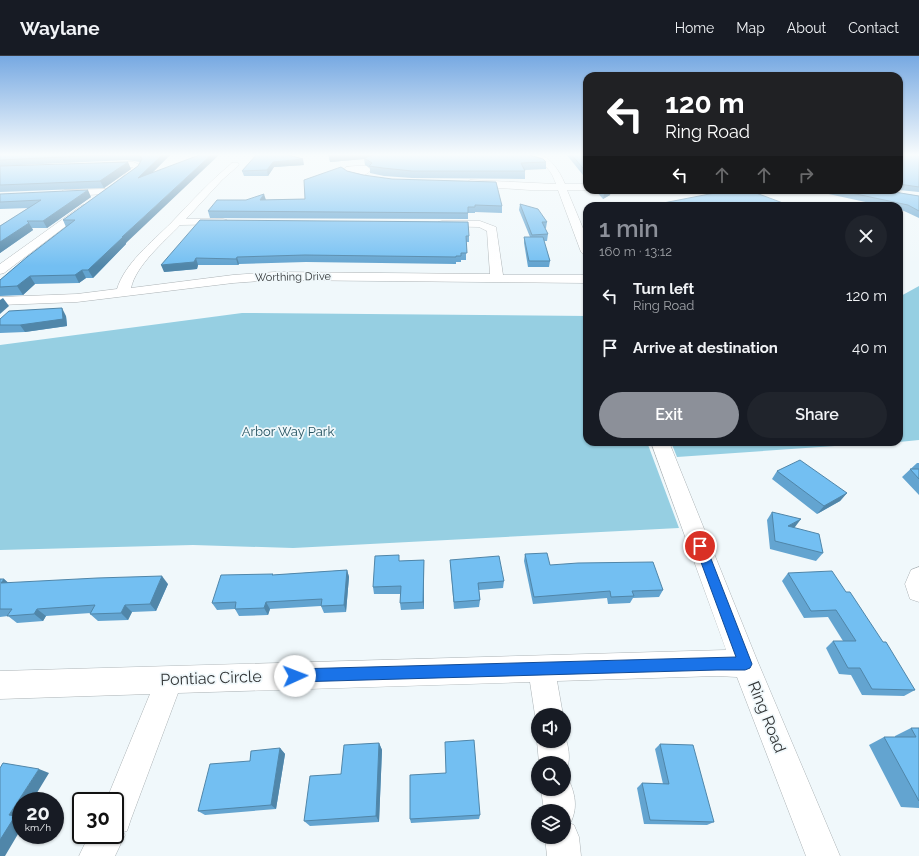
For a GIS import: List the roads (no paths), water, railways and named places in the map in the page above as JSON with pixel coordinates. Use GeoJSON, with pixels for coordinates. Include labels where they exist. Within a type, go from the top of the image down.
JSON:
{"type":"FeatureCollection","features":[{"type":"Feature","properties":{"kind":"street"},"geometry":{"type":"LineString","coordinates":[[122,292],[131,272],[139,262],[207,191]]}},
{"type":"Feature","properties":{"kind":"street"},"geometry":{"type":"LineString","coordinates":[[564,191],[583,241]]}},
{"type":"Feature","properties":{"kind":"street"},"geometry":{"type":"LineString","coordinates":[[58,194],[106,192]]}},
{"type":"Feature","properties":{"kind":"street"},"geometry":{"type":"LineString","coordinates":[[0,270],[106,192]]}},
{"type":"Feature","properties":{"kind":"street"},"geometry":{"type":"LineString","coordinates":[[178,222],[230,222]]}},
{"type":"Feature","properties":{"kind":"street"},"geometry":{"type":"LineString","coordinates":[[428,224],[480,224],[492,229],[497,279]]}},
{"type":"Feature","properties":{"kind":"street","name":"Worthing Drive"},"geometry":{"type":"LineString","coordinates":[[0,301],[54,300],[234,279],[275,276],[583,279]]}},
{"type":"Feature","properties":{"kind":"street","name":"Ring Road"},"geometry":{"type":"LineString","coordinates":[[662,446],[745,664],[823,856]]}},
{"type":"Feature","properties":{"kind":"street"},"geometry":{"type":"LineString","coordinates":[[919,577],[917,584],[919,591]]}},
{"type":"Feature","properties":{"kind":"street","name":"Pontiac Circle"},"geometry":{"type":"LineString","coordinates":[[0,685],[717,663],[745,664]]}},
{"type":"Feature","properties":{"kind":"street"},"geometry":{"type":"LineString","coordinates":[[541,669],[548,708]]}},
{"type":"Feature","properties":{"kind":"street"},"geometry":{"type":"LineString","coordinates":[[124,796],[170,679]]}},
{"type":"Feature","properties":{"kind":"street"},"geometry":{"type":"LineString","coordinates":[[96,856],[103,844]]}},
{"type":"Feature","properties":{"kind":"street"},"geometry":{"type":"LineString","coordinates":[[563,844],[564,856]]}},
{"type":"Feature","properties":{"kind":"park label","name":"Arbor Way Park"},"geometry":{"type":"Point","coordinates":[288,431]}}]}
